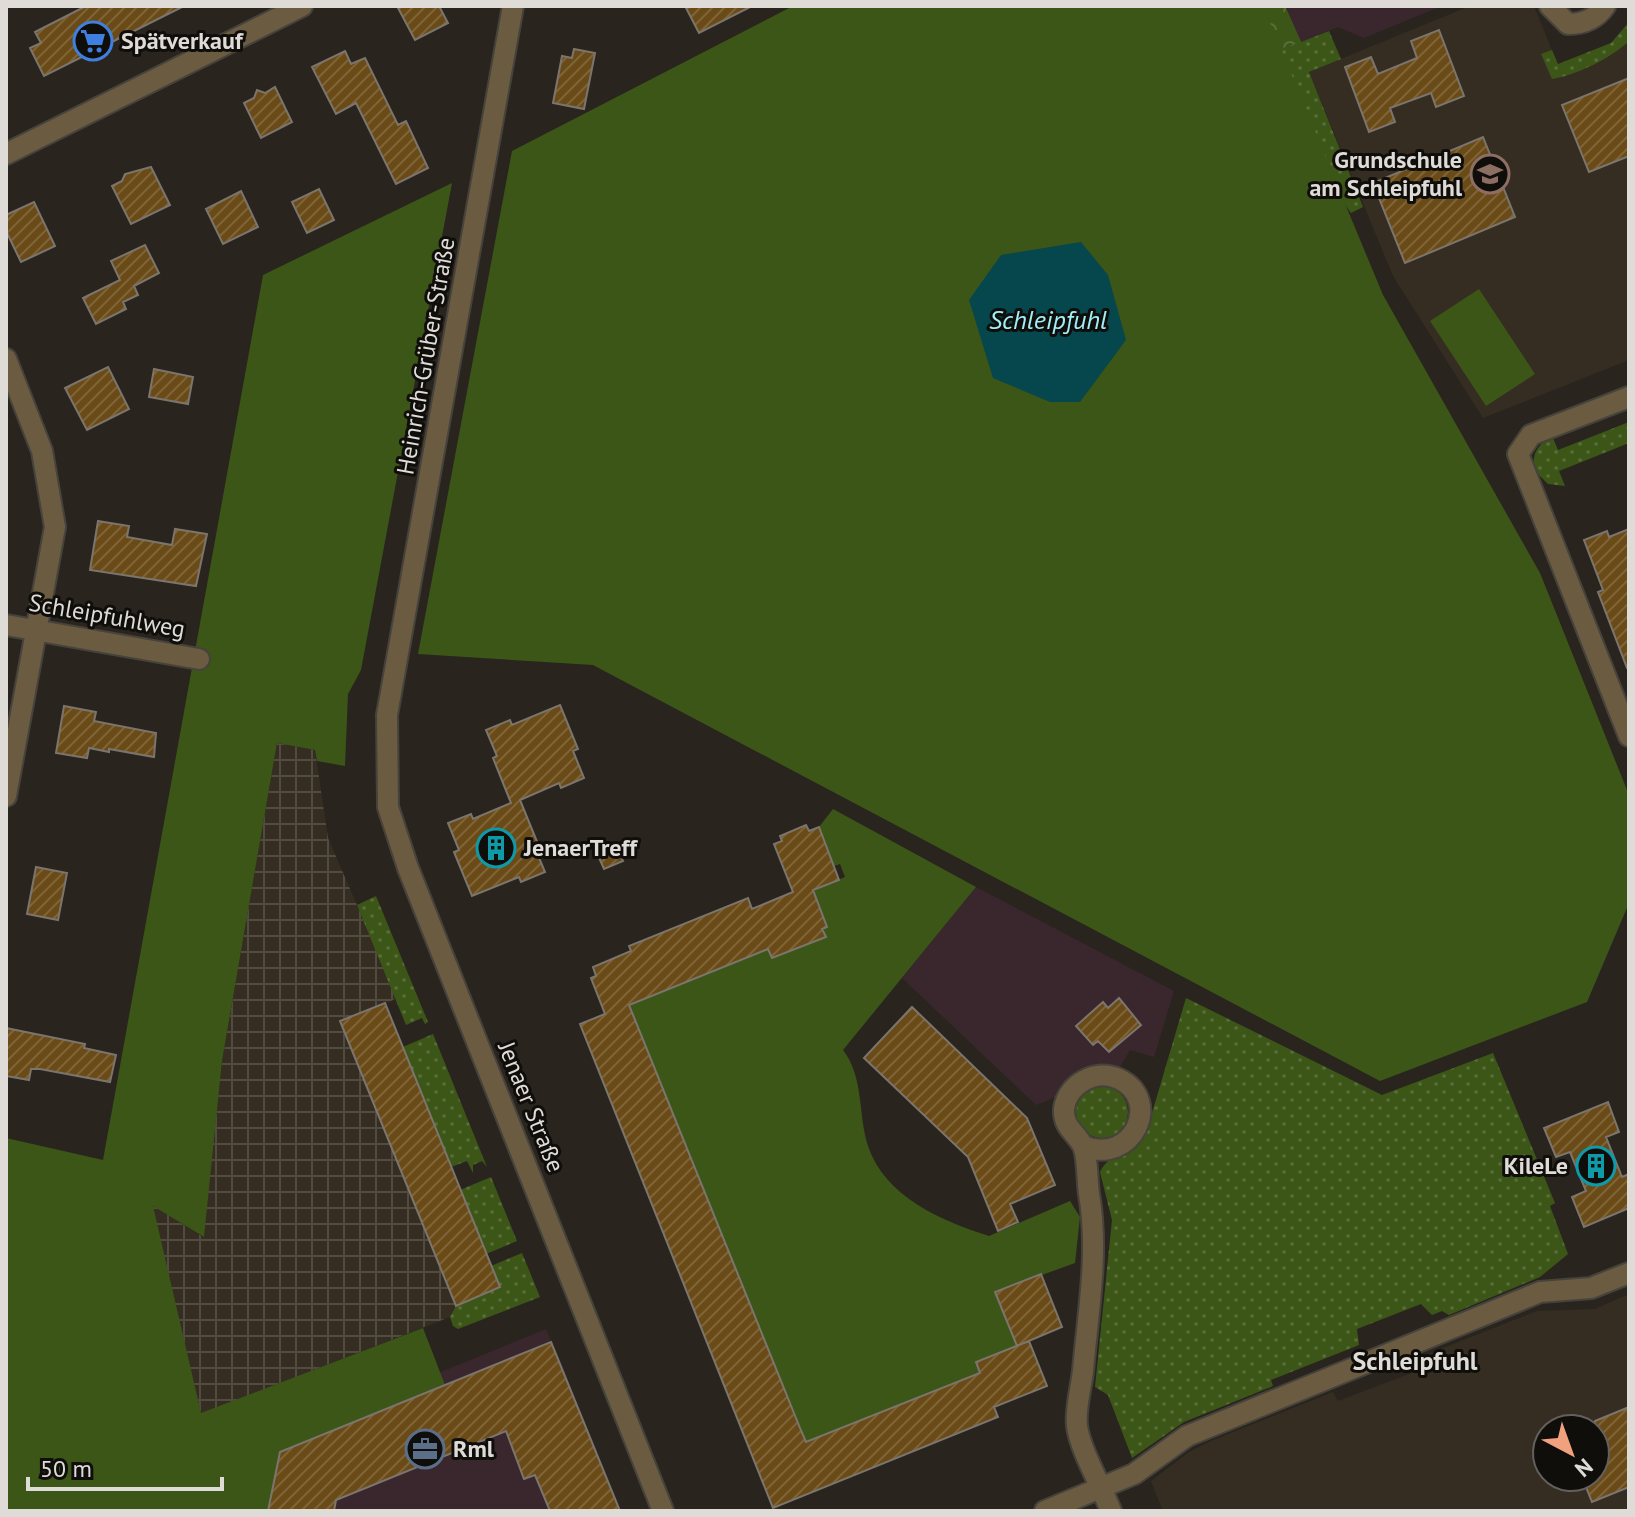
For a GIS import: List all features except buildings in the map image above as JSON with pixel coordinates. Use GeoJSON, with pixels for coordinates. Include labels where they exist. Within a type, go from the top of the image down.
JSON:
{"type":"FeatureCollection","features":[{"type":"Feature","properties":{"kind":"street"},"geometry":{"type":"LineString","coordinates":[[6,154],[302,6]]}},
{"type":"Feature","properties":{"kind":"street","name":"Heinrich-Grüber-Straße"},"geometry":{"type":"LineString","coordinates":[[387,715],[513,6]]}},
{"type":"Feature","properties":{"kind":"street"},"geometry":{"type":"LineString","coordinates":[[1550,6],[1568,24],[1590,20],[1605,6]]}},
{"type":"Feature","properties":{"kind":"street"},"geometry":{"type":"LineString","coordinates":[[6,359],[42,451],[54,502],[55,527],[6,796]]}},
{"type":"Feature","properties":{"kind":"street"},"geometry":{"type":"LineString","coordinates":[[1629,397],[1531,435],[1518,454],[1536,509],[1629,736]]}},
{"type":"Feature","properties":{"kind":"street","name":"Schleipfuhlweg"},"geometry":{"type":"LineString","coordinates":[[6,625],[199,659]]}},
{"type":"Feature","properties":{"kind":"street","name":"Jenaer Straße"},"geometry":{"type":"LineString","coordinates":[[387,715],[388,807],[408,868],[663,1511]]}},
{"type":"Feature","properties":{"kind":"street"},"geometry":{"type":"LineString","coordinates":[[1083,1146],[1093,1240],[1077,1426],[1111,1511]]}},
{"type":"Feature","properties":{"kind":"street"},"geometry":{"type":"LineString","coordinates":[[1045,1511],[1134,1474],[1187,1436],[1481,1316],[1540,1292],[1591,1288],[1629,1273]]}},
{"type":"Feature","properties":{"kind":"shaded area"},"geometry":{"type":"Polygon","coordinates":[[[1285,6],[1442,6],[1364,38],[1338,27],[1301,42],[1285,6]]]}},
{"type":"Feature","properties":{"kind":"shaded area","name":"Grundschule am Schleipfuhl"},"geometry":{"type":"Polygon","coordinates":[[[1470,6],[1534,6],[1560,70],[1610,49],[1629,32],[1629,360],[1483,418],[1393,276],[1309,72],[1470,6]]]}},
{"type":"Feature","properties":{"kind":"shaded area"},"geometry":{"type":"Polygon","coordinates":[[[277,743],[315,750],[328,838],[397,998],[385,1004],[500,1287],[456,1306],[450,1317],[201,1414],[152,1205],[203,1237],[222,1061],[277,743]]]}},
{"type":"Feature","properties":{"kind":"shaded area"},"geometry":{"type":"Polygon","coordinates":[[[976,887],[1174,991],[1154,1057],[1130,1050],[1120,1067],[1098,1064],[1084,1067],[1062,1084],[1056,1097],[1036,1105],[902,978],[976,887]]]}},
{"type":"Feature","properties":{"kind":"shaded area"},"geometry":{"type":"Polygon","coordinates":[[[1629,1294],[1629,1511],[1163,1511],[1151,1481],[1189,1452],[1333,1392],[1338,1401],[1425,1368],[1423,1356],[1537,1311],[1595,1309],[1629,1294]]]}},
{"type":"Feature","properties":{"kind":"shaded area"},"geometry":{"type":"Polygon","coordinates":[[[546,1329],[620,1511],[229,1511],[240,1454],[546,1329]]]}},
{"type":"Feature","properties":{"kind":"green space"},"geometry":{"type":"Polygon","coordinates":[[[793,6],[1263,6],[1383,295],[1540,573],[1629,795],[1629,903],[1587,1002],[1380,1081],[593,665],[418,654],[512,151],[793,6]]]}},
{"type":"Feature","properties":{"kind":"green space"},"geometry":{"type":"Polygon","coordinates":[[[1210,6],[1285,6],[1301,42],[1267,53],[1210,6]]]}},
{"type":"Feature","properties":{"kind":"green space"},"geometry":{"type":"Polygon","coordinates":[[[1285,6],[1301,42],[1329,31],[1341,59],[1309,72],[1363,207],[1351,213],[1260,86],[1285,6]]]}},
{"type":"Feature","properties":{"kind":"green space"},"geometry":{"type":"Polygon","coordinates":[[[1629,22],[1629,41],[1622,47],[1583,70],[1552,79],[1541,54],[1552,50],[1558,64],[1611,43],[1629,22]]]}},
{"type":"Feature","properties":{"kind":"green space"},"geometry":{"type":"Polygon","coordinates":[[[452,183],[361,670],[348,694],[345,766],[317,761],[315,750],[277,743],[222,1061],[204,1237],[153,1206],[201,1413],[423,1328],[445,1385],[280,1452],[268,1511],[6,1511],[6,1138],[103,1160],[263,275],[452,183]]]}},
{"type":"Feature","properties":{"kind":"green space"},"geometry":{"type":"Polygon","coordinates":[[[1479,289],[1535,374],[1486,406],[1430,321],[1479,289]]]}},
{"type":"Feature","properties":{"kind":"green space"},"geometry":{"type":"Polygon","coordinates":[[[1629,422],[1629,443],[1559,471],[1565,486],[1548,484],[1537,473],[1534,462],[1536,452],[1552,436],[1558,450],[1629,422]]]}},
{"type":"Feature","properties":{"kind":"green space"},"geometry":{"type":"Polygon","coordinates":[[[833,809],[976,887],[843,1050],[854,1072],[865,1134],[876,1164],[901,1193],[917,1204],[953,1223],[989,1236],[1070,1201],[1080,1217],[1075,1263],[995,1292],[1017,1346],[976,1362],[980,1373],[801,1444],[805,1441],[800,1428],[795,1430],[779,1376],[742,1299],[747,1296],[737,1271],[732,1273],[726,1245],[686,1144],[623,1007],[768,949],[773,958],[825,937],[822,929],[827,927],[817,901],[807,893],[845,877],[840,864],[834,866],[819,827],[833,809]]]}},
{"type":"Feature","properties":{"kind":"green space"},"geometry":{"type":"Polygon","coordinates":[[[376,896],[428,1022],[425,1024],[422,1018],[406,1025],[357,905],[376,896]]]}},
{"type":"Feature","properties":{"kind":"green space"},"geometry":{"type":"Polygon","coordinates":[[[1186,998],[1382,1095],[1493,1053],[1555,1203],[1550,1206],[1568,1254],[1540,1277],[1449,1315],[1442,1311],[1432,1315],[1421,1304],[1357,1329],[1359,1345],[1271,1380],[1273,1386],[1184,1422],[1132,1458],[1108,1395],[1095,1387],[1112,1220],[1100,1172],[1109,1160],[1147,1130],[1186,998]]]}},
{"type":"Feature","properties":{"kind":"green space"},"geometry":{"type":"Polygon","coordinates":[[[433,1034],[487,1167],[482,1161],[473,1165],[473,1173],[467,1161],[451,1167],[403,1047],[433,1034]]]}},
{"type":"Feature","properties":{"kind":"green space"},"geometry":{"type":"Polygon","coordinates":[[[1102,1086],[1120,1094],[1128,1112],[1120,1130],[1102,1138],[1084,1130],[1076,1112],[1084,1094],[1102,1086]]]}},
{"type":"Feature","properties":{"kind":"green space"},"geometry":{"type":"Polygon","coordinates":[[[491,1177],[517,1241],[486,1254],[460,1190],[491,1177]]]}},
{"type":"Feature","properties":{"kind":"green space"},"geometry":{"type":"Polygon","coordinates":[[[522,1253],[540,1297],[458,1329],[453,1326],[450,1317],[456,1306],[500,1287],[491,1266],[522,1253]]]}},
{"type":"Feature","properties":{"kind":"water","name":"Schleipfuhl"},"geometry":{"type":"Polygon","coordinates":[[[1081,242],[1108,275],[1126,340],[1080,402],[1050,402],[993,378],[969,300],[1001,255],[1081,242]]]}},
{"type":"Feature","properties":{"kind":"place","name":"Spätverkauf"},"geometry":{"type":"Point","coordinates":[93,41]}},
{"type":"Feature","properties":{"kind":"place","name":"Grundschule am Schleipfuhl"},"geometry":{"type":"Point","coordinates":[1490,174]}},
{"type":"Feature","properties":{"kind":"place","name":"JenaerTreff"},"geometry":{"type":"Point","coordinates":[496,848]}},
{"type":"Feature","properties":{"kind":"place","name":"KileLe"},"geometry":{"type":"Point","coordinates":[1596,1166]}},
{"type":"Feature","properties":{"kind":"place","name":"Rml"},"geometry":{"type":"Point","coordinates":[425,1449]}},
{"type":"Feature","properties":{"kind":"district","name":"Schleipfuhl"},"geometry":{"type":"Point","coordinates":[1415,1361]}}]}
